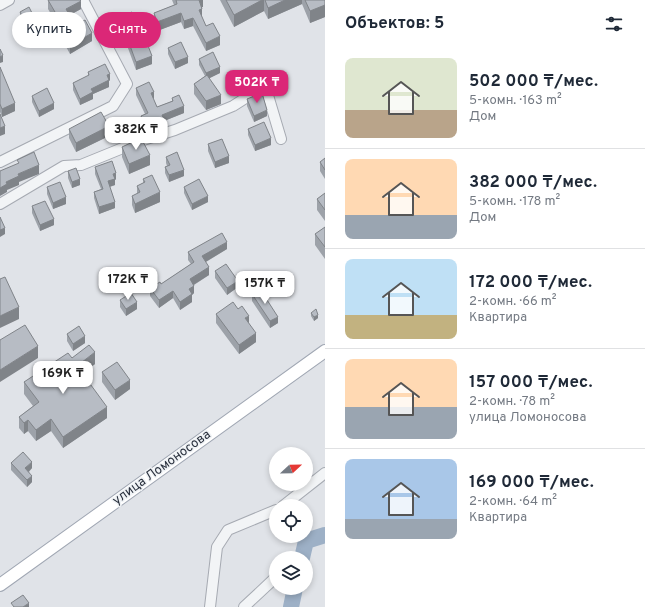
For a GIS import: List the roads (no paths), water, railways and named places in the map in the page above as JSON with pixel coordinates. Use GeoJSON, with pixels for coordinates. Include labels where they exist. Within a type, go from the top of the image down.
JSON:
{"type":"FeatureCollection","features":[{"type":"Feature","properties":{"kind":"main road","name":"улица Ломоносова"},"geometry":{"type":"LineString","coordinates":[[0,585],[325,351]]}},
{"type":"Feature","properties":{"kind":"street"},"geometry":{"type":"LineString","coordinates":[[0,5],[9,0]]}},
{"type":"Feature","properties":{"kind":"street"},"geometry":{"type":"LineString","coordinates":[[0,162],[113,106],[127,84],[83,0]]}},
{"type":"Feature","properties":{"kind":"street"},"geometry":{"type":"LineString","coordinates":[[0,204],[64,166],[81,165],[140,141],[175,130],[233,106],[258,90],[267,92],[281,139]]}},
{"type":"Feature","properties":{"kind":"street"},"geometry":{"type":"LineString","coordinates":[[292,499],[325,473]]}},
{"type":"Feature","properties":{"kind":"street"},"geometry":{"type":"LineString","coordinates":[[210,607],[216,547],[228,530],[269,513]]}},
{"type":"Feature","properties":{"kind":"street"},"geometry":{"type":"LineString","coordinates":[[244,607],[269,584]]}},
{"type":"Feature","properties":{"kind":"waterway"},"geometry":{"type":"LineString","coordinates":[[304,551],[306,541],[325,535]]}},
{"type":"Feature","properties":{"kind":"waterway"},"geometry":{"type":"LineString","coordinates":[[291,607],[294,595]]}}]}
